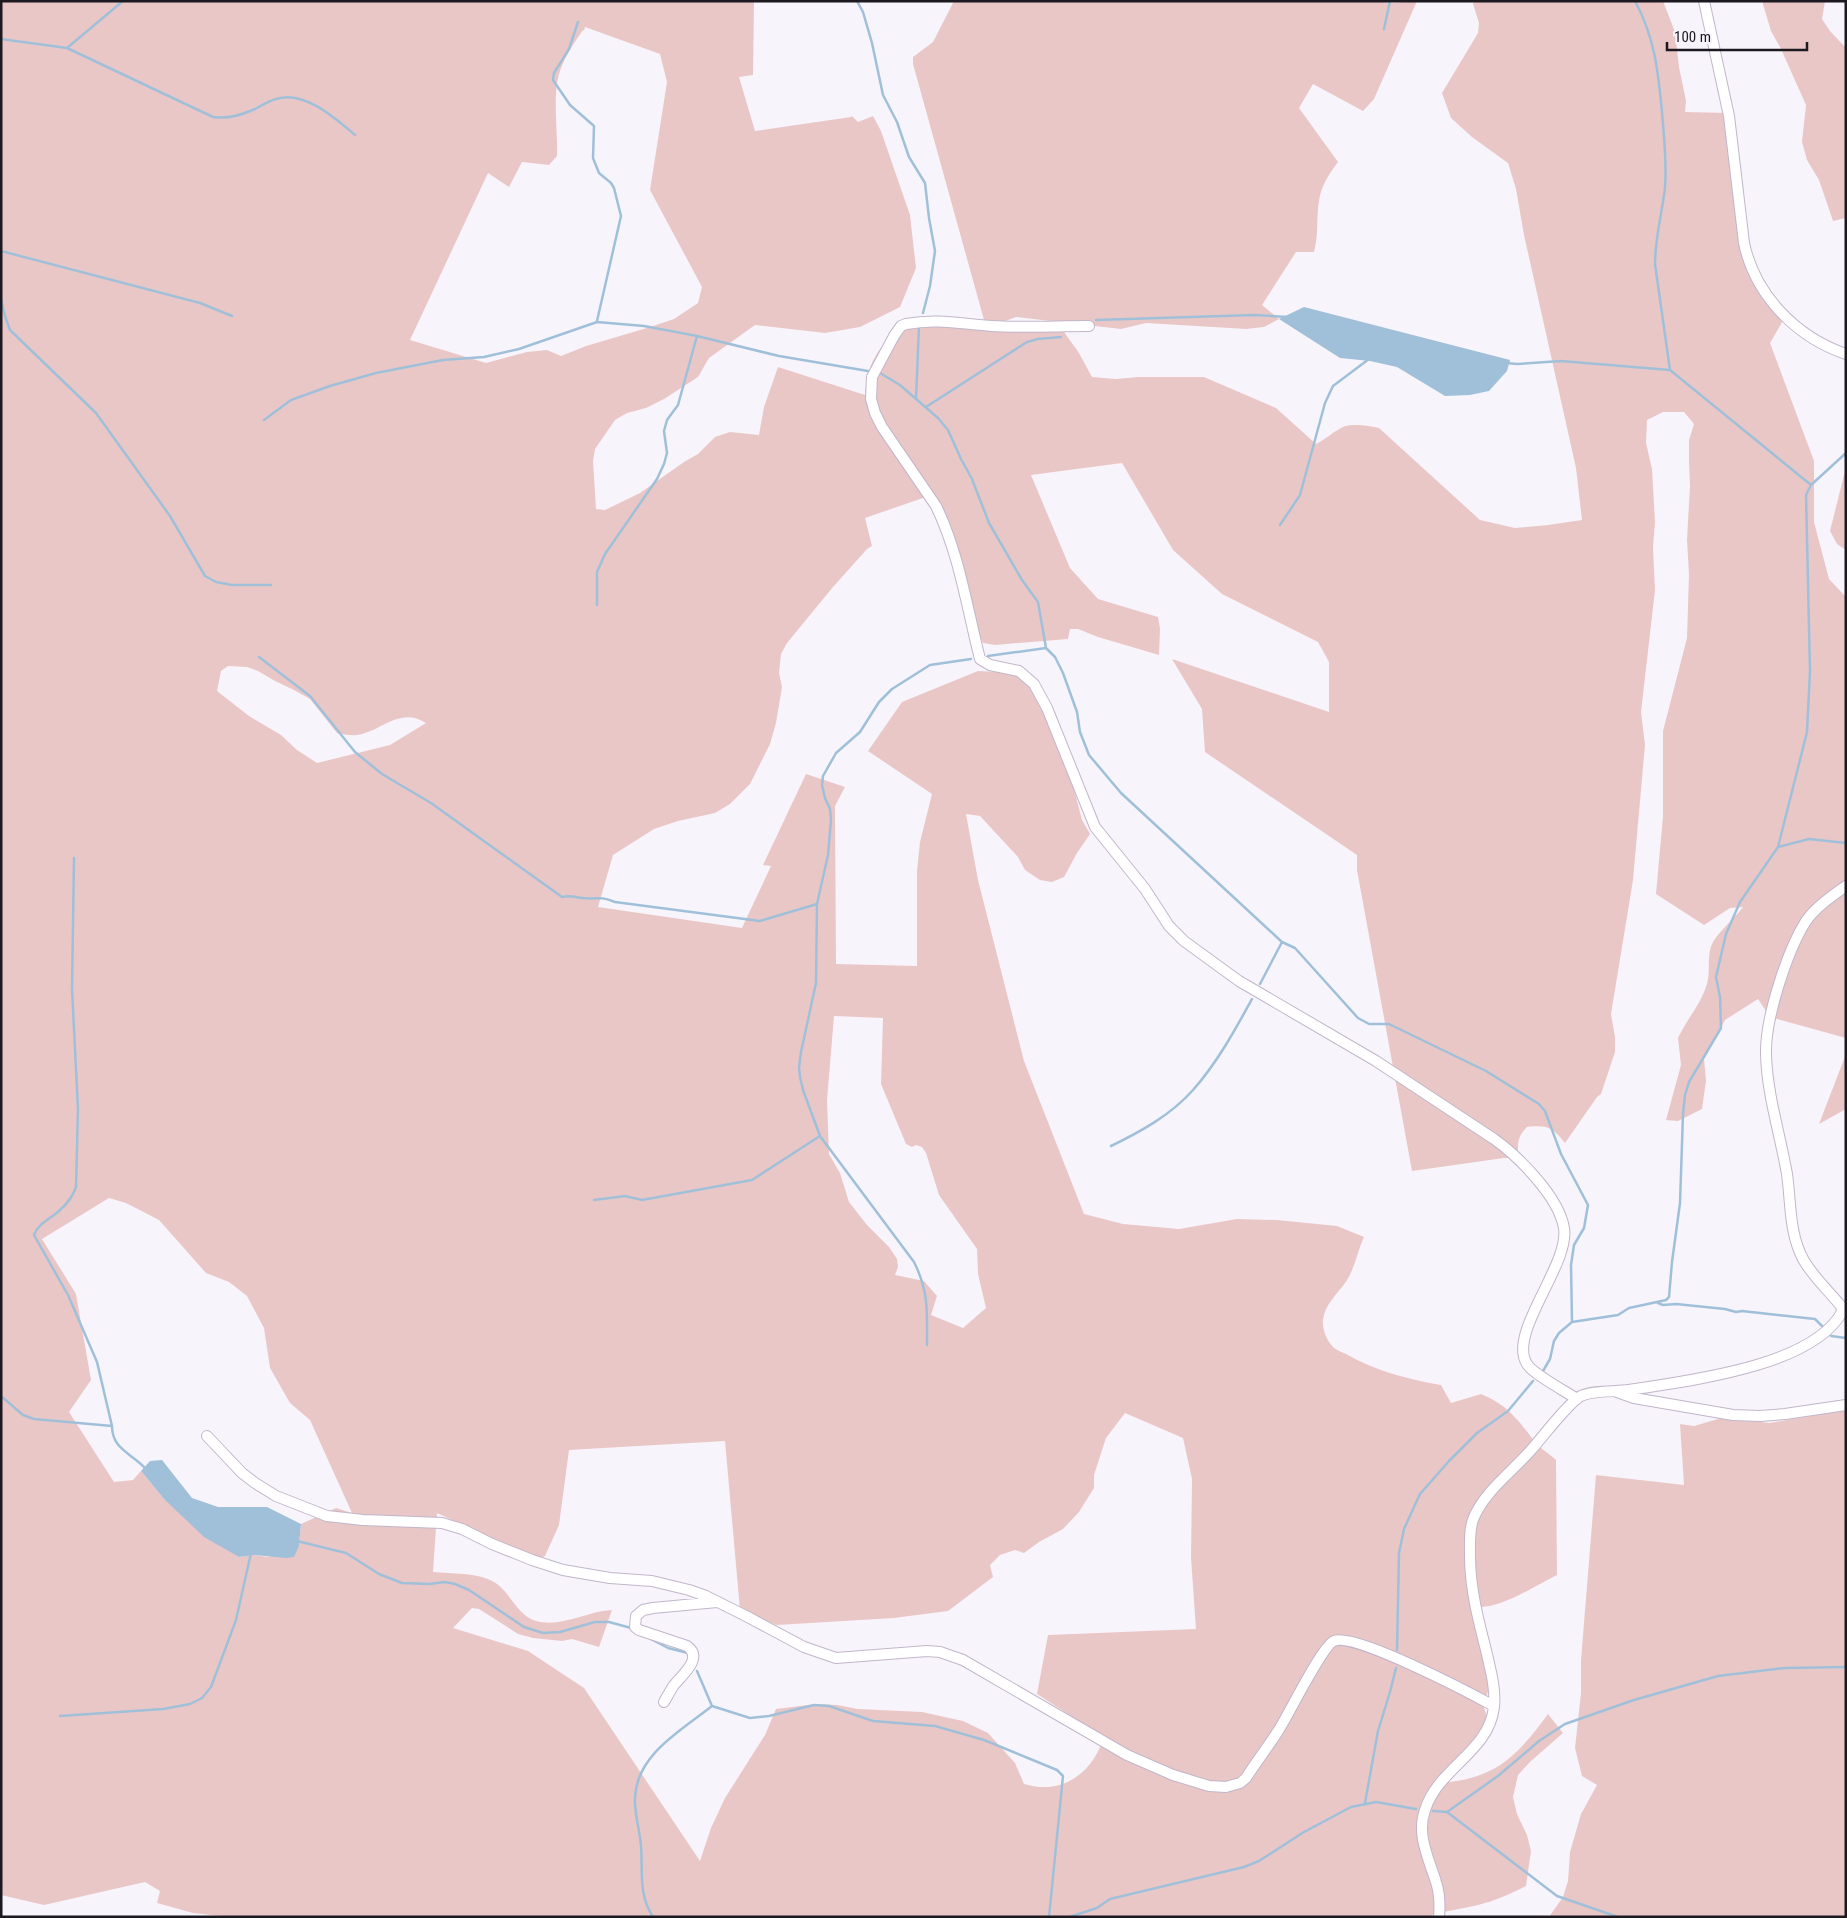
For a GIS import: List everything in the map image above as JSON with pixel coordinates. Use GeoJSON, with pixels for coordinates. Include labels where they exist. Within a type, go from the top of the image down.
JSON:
{"type":"FeatureCollection","features":[{"type":"Feature","properties":{"kind":"street"},"geometry":{"type":"LineString","coordinates":[[1704,1],[1729,116],[1744,243],[1748,262],[1756,279],[1788,321],[1809,337],[1829,348],[1846,354]]}},
{"type":"Feature","properties":{"kind":"street"},"geometry":{"type":"LineString","coordinates":[[1089,326],[998,326],[948,321],[906,324],[901,326],[894,336],[872,377],[870,390],[875,413],[936,506],[944,522],[962,584],[980,658],[990,665],[1019,670],[1034,684],[1047,708],[1094,827],[1145,889],[1169,926],[1184,941],[1239,981],[1376,1061],[1494,1139],[1528,1167],[1556,1208],[1564,1227],[1564,1235],[1554,1268],[1524,1340],[1525,1358],[1527,1364],[1535,1372],[1577,1399]]}},
{"type":"Feature","properties":{"kind":"street"},"geometry":{"type":"LineString","coordinates":[[1439,1917],[1438,1892],[1427,1859],[1422,1835],[1424,1813],[1427,1803],[1441,1780],[1484,1736],[1494,1706],[1493,1683],[1472,1595],[1470,1552],[1471,1525],[1486,1498],[1501,1479],[1528,1453],[1577,1399],[1587,1394],[1616,1392],[1758,1366],[1776,1359],[1824,1332],[1835,1323],[1842,1312],[1842,1308],[1812,1273],[1798,1248],[1792,1222],[1787,1175],[1770,1086],[1766,1053],[1774,1007],[1789,955],[1807,920],[1819,907],[1846,886]]}},
{"type":"Feature","properties":{"kind":"street"},"geometry":{"type":"LineString","coordinates":[[1616,1392],[1634,1398],[1733,1415],[1760,1416],[1786,1414],[1846,1404]]}},
{"type":"Feature","properties":{"kind":"street"},"geometry":{"type":"LineString","coordinates":[[207,1436],[242,1473],[255,1483],[276,1496],[328,1516],[363,1520],[442,1523],[462,1529],[492,1544],[532,1560],[564,1570],[610,1578],[668,1584],[718,1602],[804,1647],[836,1658],[927,1650],[952,1656],[963,1660],[1127,1755],[1174,1775],[1209,1786],[1226,1788],[1240,1783],[1246,1778],[1278,1731],[1308,1676],[1328,1646],[1336,1640],[1350,1641],[1368,1646],[1494,1706]]}},
{"type":"Feature","properties":{"kind":"street"},"geometry":{"type":"LineString","coordinates":[[664,1702],[674,1685],[690,1667],[694,1655],[687,1646],[639,1630],[635,1627],[636,1616],[643,1610],[652,1608],[718,1602]]}},
{"type":"Feature","properties":{"kind":"shaded area"},"geometry":{"type":"Polygon","coordinates":[[[1,1],[754,1],[753,75],[739,77],[755,131],[852,116],[858,122],[873,116],[881,131],[910,215],[916,268],[900,307],[860,327],[825,333],[755,325],[709,358],[698,377],[664,399],[646,408],[627,413],[615,420],[595,449],[593,461],[596,509],[605,510],[640,493],[698,454],[715,437],[730,432],[759,435],[764,407],[778,367],[865,395],[866,383],[875,357],[899,325],[911,325],[1064,332],[1079,353],[1092,377],[1116,379],[1204,377],[1276,408],[1316,444],[1346,426],[1361,425],[1379,428],[1480,520],[1515,528],[1582,520],[1576,468],[1524,235],[1516,189],[1508,163],[1472,137],[1451,118],[1442,93],[1478,33],[1479,23],[1473,4],[1474,1],[1663,1],[1675,32],[1679,67],[1686,101],[1685,112],[1729,113],[1742,249],[1785,317],[1770,343],[1814,461],[1814,522],[1829,579],[1846,597],[1846,1038],[1770,1017],[1758,999],[1725,1020],[1704,1059],[1706,1081],[1702,1109],[1678,1121],[1666,1120],[1681,1065],[1678,1038],[1698,1005],[1707,984],[1709,957],[1713,942],[1743,907],[1730,908],[1704,925],[1656,894],[1663,816],[1663,731],[1687,638],[1689,440],[1694,424],[1684,412],[1663,412],[1647,420],[1646,443],[1652,469],[1655,522],[1653,548],[1655,590],[1641,712],[1645,745],[1633,880],[1611,1014],[1615,1037],[1615,1052],[1601,1094],[1565,1143],[1557,1133],[1549,1128],[1540,1126],[1527,1127],[1518,1141],[1519,1158],[1504,1158],[1412,1171],[1357,870],[1357,855],[1205,752],[1202,709],[1172,659],[1329,712],[1329,662],[1318,642],[1222,594],[1173,550],[1122,463],[1031,475],[1070,568],[1098,599],[1158,617],[1160,629],[1159,655],[1098,637],[1078,629],[1070,629],[1068,639],[995,645],[983,643],[962,596],[945,534],[931,498],[923,498],[865,518],[872,546],[867,549],[833,587],[787,643],[781,654],[779,673],[782,687],[776,723],[770,744],[750,784],[730,804],[715,813],[678,821],[654,829],[613,855],[598,907],[742,928],[771,866],[763,865],[806,774],[845,787],[835,806],[836,964],[917,966],[917,871],[920,842],[932,794],[868,751],[902,702],[978,671],[1019,673],[1037,681],[1067,762],[1082,820],[1090,834],[1064,877],[1052,882],[1040,880],[1025,870],[1018,857],[980,816],[966,814],[978,880],[1024,1061],[1084,1214],[1123,1224],[1179,1229],[1237,1219],[1277,1220],[1337,1226],[1364,1237],[1348,1278],[1324,1314],[1323,1322],[1326,1337],[1334,1348],[1380,1370],[1441,1385],[1451,1403],[1481,1394],[1490,1398],[1512,1414],[1537,1445],[1556,1460],[1557,1575],[1505,1601],[1483,1607],[1472,1607],[1491,1682],[1487,1695],[1480,1697],[1489,1722],[1441,1783],[1477,1776],[1504,1763],[1526,1742],[1548,1714],[1563,1733],[1518,1775],[1513,1797],[1517,1814],[1527,1835],[1531,1851],[1526,1886],[1490,1901],[1438,1913],[1432,1915],[1432,1917],[229,1917],[193,1913],[157,1903],[160,1891],[145,1882],[44,1905],[1,1895],[1,1]],[[585,27],[567,55],[558,80],[556,90],[557,156],[549,165],[522,162],[509,187],[488,173],[410,340],[486,363],[527,352],[547,350],[561,356],[586,346],[674,319],[698,303],[702,287],[650,190],[667,82],[660,54],[585,27]],[[228,666],[221,671],[217,691],[249,716],[281,735],[297,750],[317,763],[390,745],[426,723],[417,718],[399,718],[366,733],[349,735],[337,733],[310,699],[294,690],[247,667],[228,666]],[[834,1016],[827,1100],[829,1154],[840,1173],[849,1202],[867,1225],[889,1247],[897,1259],[898,1267],[895,1275],[924,1281],[937,1296],[931,1315],[963,1328],[986,1308],[978,1274],[977,1249],[939,1195],[926,1153],[922,1147],[916,1145],[912,1147],[906,1144],[881,1084],[883,1018],[834,1016]],[[109,1198],[42,1239],[76,1294],[91,1380],[69,1412],[114,1482],[133,1480],[141,1471],[164,1499],[239,1557],[254,1555],[268,1557],[299,1546],[301,1524],[336,1508],[352,1513],[310,1420],[290,1403],[270,1368],[264,1328],[247,1296],[229,1282],[206,1273],[159,1220],[126,1203],[109,1198]],[[1125,1413],[1106,1438],[1094,1475],[1094,1488],[1079,1512],[1063,1529],[1039,1542],[1024,1553],[1015,1550],[1000,1555],[990,1565],[993,1577],[948,1611],[894,1618],[777,1625],[740,1610],[725,1441],[569,1450],[559,1525],[545,1556],[538,1559],[437,1513],[433,1572],[480,1576],[494,1582],[505,1591],[524,1614],[536,1621],[545,1623],[564,1621],[612,1610],[599,1647],[572,1639],[562,1641],[533,1638],[518,1634],[479,1609],[472,1608],[453,1628],[528,1651],[584,1688],[700,1861],[711,1828],[725,1798],[765,1735],[776,1709],[816,1704],[858,1709],[922,1712],[963,1721],[988,1733],[1015,1763],[1024,1784],[1050,1787],[1072,1780],[1082,1773],[1097,1753],[1103,1740],[1082,1723],[1037,1694],[1048,1635],[1196,1629],[1191,1558],[1192,1479],[1183,1438],[1125,1413]]]}},
{"type":"Feature","properties":{"kind":"shaded area"},"geometry":{"type":"Polygon","coordinates":[[[954,1],[1376,1],[1391,3],[1417,1],[1374,99],[1363,111],[1313,84],[1299,108],[1338,162],[1326,180],[1320,196],[1314,252],[1296,252],[1262,305],[1279,319],[1264,327],[1246,329],[1146,323],[1121,329],[1016,317],[1005,321],[984,320],[913,64],[913,57],[933,42],[954,1]]]}},
{"type":"Feature","properties":{"kind":"shaded area"},"geometry":{"type":"Polygon","coordinates":[[[1762,1],[1825,1],[1822,19],[1846,48],[1846,218],[1833,221],[1819,180],[1807,160],[1802,142],[1806,105],[1771,31],[1762,1]]]}},
{"type":"Feature","properties":{"kind":"shaded area"},"geometry":{"type":"Polygon","coordinates":[[[1846,467],[1846,550],[1837,544],[1830,531],[1846,467]]]}},
{"type":"Feature","properties":{"kind":"shaded area"},"geometry":{"type":"Polygon","coordinates":[[[1846,1054],[1846,1109],[1819,1124],[1846,1054]]]}},
{"type":"Feature","properties":{"kind":"shaded area"},"geometry":{"type":"Polygon","coordinates":[[[1846,1410],[1846,1917],[1549,1917],[1563,1897],[1568,1881],[1570,1852],[1581,1814],[1597,1785],[1582,1776],[1575,1748],[1581,1693],[1581,1660],[1596,1475],[1684,1485],[1680,1424],[1694,1426],[1725,1417],[1769,1423],[1846,1410]]]}},
{"type":"Feature","properties":{"kind":"water"},"geometry":{"type":"Polygon","coordinates":[[[1304,307],[1510,360],[1507,371],[1489,391],[1470,395],[1445,396],[1397,367],[1370,361],[1340,358],[1279,319],[1304,307]]]}},
{"type":"Feature","properties":{"kind":"water"},"geometry":{"type":"Polygon","coordinates":[[[162,1460],[192,1498],[218,1507],[267,1507],[301,1524],[299,1546],[294,1557],[254,1555],[239,1557],[204,1537],[164,1499],[141,1471],[150,1461],[162,1460]]]}},
{"type":"Feature","properties":{"kind":"waterway"},"geometry":{"type":"LineString","coordinates":[[67,48],[123,1]]}},
{"type":"Feature","properties":{"kind":"waterway"},"geometry":{"type":"LineString","coordinates":[[857,1],[863,12],[872,43],[883,95],[897,122],[909,157],[925,183],[935,251],[930,286],[923,313]]}},
{"type":"Feature","properties":{"kind":"waterway"},"geometry":{"type":"LineString","coordinates":[[1384,29],[1390,1]]}},
{"type":"Feature","properties":{"kind":"waterway"},"geometry":{"type":"LineString","coordinates":[[1635,1],[1647,28],[1655,55],[1662,112],[1666,178],[1655,264],[1670,370]]}},
{"type":"Feature","properties":{"kind":"waterway"},"geometry":{"type":"LineString","coordinates":[[578,22],[569,49],[554,73],[553,80],[570,105],[594,126],[593,158],[599,173],[614,188],[621,216],[597,321]]}},
{"type":"Feature","properties":{"kind":"waterway"},"geometry":{"type":"LineString","coordinates":[[1,39],[67,48],[213,117],[240,115],[276,99],[297,98],[329,114],[355,135]]}},
{"type":"Feature","properties":{"kind":"waterway"},"geometry":{"type":"LineString","coordinates":[[1,251],[200,303],[232,316]]}},
{"type":"Feature","properties":{"kind":"waterway"},"geometry":{"type":"LineString","coordinates":[[1,299],[10,330],[96,413],[170,516],[205,576],[216,582],[232,585],[271,585]]}},
{"type":"Feature","properties":{"kind":"waterway"},"geometry":{"type":"LineString","coordinates":[[1096,320],[1254,315],[1288,317]]}},
{"type":"Feature","properties":{"kind":"waterway"},"geometry":{"type":"LineString","coordinates":[[264,420],[291,400],[330,386],[376,373],[443,360],[484,357],[519,349],[597,322],[644,326],[697,336],[779,356],[868,371]]}},
{"type":"Feature","properties":{"kind":"waterway"},"geometry":{"type":"LineString","coordinates":[[916,399],[919,326]]}},
{"type":"Feature","properties":{"kind":"waterway"},"geometry":{"type":"LineString","coordinates":[[597,605],[597,572],[605,554],[657,479],[664,464],[667,453],[664,431],[667,420],[678,405],[697,336]]}},
{"type":"Feature","properties":{"kind":"waterway"},"geometry":{"type":"LineString","coordinates":[[926,407],[1027,342],[1061,337]]}},
{"type":"Feature","properties":{"kind":"waterway"},"geometry":{"type":"LineString","coordinates":[[1280,525],[1300,495],[1325,403],[1333,386],[1369,359]]}},
{"type":"Feature","properties":{"kind":"waterway"},"geometry":{"type":"LineString","coordinates":[[1506,363],[1561,361],[1670,370],[1811,485]]}},
{"type":"Feature","properties":{"kind":"waterway"},"geometry":{"type":"LineString","coordinates":[[880,373],[900,385],[938,418],[948,430],[972,479],[989,523],[1022,580],[1038,602],[1046,648],[1055,657],[1063,673],[1077,712],[1080,732],[1089,755],[1121,793],[1282,942],[1295,948],[1358,1018],[1369,1024],[1389,1024],[1486,1071],[1539,1104],[1545,1111],[1561,1154],[1588,1205],[1584,1228],[1574,1245],[1571,1265],[1572,1322]]}},
{"type":"Feature","properties":{"kind":"waterway"},"geometry":{"type":"LineString","coordinates":[[1543,1371],[1550,1359],[1554,1341],[1559,1333],[1572,1322],[1618,1315],[1629,1308],[1666,1300],[1669,1297],[1680,1203],[1685,1095],[1689,1082],[1721,1028],[1720,997],[1716,977],[1726,934],[1740,902],[1778,847],[1807,732],[1810,671],[1806,495],[1811,485],[1846,453]]}},
{"type":"Feature","properties":{"kind":"waterway"},"geometry":{"type":"LineString","coordinates":[[988,656],[1046,648]]}},
{"type":"Feature","properties":{"kind":"waterway"},"geometry":{"type":"LineString","coordinates":[[259,657],[310,696],[355,752],[382,774],[431,803],[562,897],[601,898],[615,902],[760,921],[817,904]]}},
{"type":"Feature","properties":{"kind":"waterway"},"geometry":{"type":"LineString","coordinates":[[927,1345],[925,1293],[914,1262],[820,1136],[803,1090],[799,1067],[816,983],[817,904],[828,855],[831,820],[830,809],[822,785],[823,776],[836,753],[860,732],[879,702],[892,689],[930,665],[971,659]]}},
{"type":"Feature","properties":{"kind":"waterway"},"geometry":{"type":"LineString","coordinates":[[1778,847],[1809,839],[1846,843]]}},
{"type":"Feature","properties":{"kind":"waterway"},"geometry":{"type":"LineString","coordinates":[[74,858],[72,989],[78,1109],[76,1187],[65,1205],[42,1224],[34,1235],[68,1295],[97,1362],[115,1440],[123,1450],[145,1468]]}},
{"type":"Feature","properties":{"kind":"waterway"},"geometry":{"type":"LineString","coordinates":[[1260,984],[1282,942]]}},
{"type":"Feature","properties":{"kind":"waterway"},"geometry":{"type":"LineString","coordinates":[[1111,1146],[1155,1122],[1193,1090],[1218,1058],[1252,999]]}},
{"type":"Feature","properties":{"kind":"waterway"},"geometry":{"type":"LineString","coordinates":[[594,1200],[625,1196],[642,1200],[752,1180],[820,1136]]}},
{"type":"Feature","properties":{"kind":"waterway"},"geometry":{"type":"LineString","coordinates":[[1658,1303],[1815,1319],[1824,1328]]}},
{"type":"Feature","properties":{"kind":"waterway"},"geometry":{"type":"LineString","coordinates":[[1831,1336],[1846,1338]]}},
{"type":"Feature","properties":{"kind":"waterway"},"geometry":{"type":"LineString","coordinates":[[1397,1650],[1399,1553],[1404,1529],[1420,1494],[1477,1433],[1508,1411],[1533,1381]]}},
{"type":"Feature","properties":{"kind":"waterway"},"geometry":{"type":"LineString","coordinates":[[1,1396],[23,1415],[34,1419],[112,1426]]}},
{"type":"Feature","properties":{"kind":"waterway"},"geometry":{"type":"LineString","coordinates":[[297,1541],[346,1553],[379,1574],[402,1583],[429,1584],[445,1582],[455,1584],[469,1590],[524,1627],[543,1633],[560,1632],[595,1622],[609,1622],[631,1628]]}},
{"type":"Feature","properties":{"kind":"waterway"},"geometry":{"type":"LineString","coordinates":[[60,1716],[163,1709],[190,1704],[202,1698],[211,1687],[236,1620],[251,1553]]}},
{"type":"Feature","properties":{"kind":"waterway"},"geometry":{"type":"LineString","coordinates":[[649,1638],[668,1648],[688,1653]]}},
{"type":"Feature","properties":{"kind":"waterway"},"geometry":{"type":"LineString","coordinates":[[1447,1812],[1498,1776],[1539,1741],[1565,1724],[1634,1700],[1718,1676],[1785,1668],[1846,1667]]}},
{"type":"Feature","properties":{"kind":"waterway"},"geometry":{"type":"LineString","coordinates":[[1365,1803],[1378,1731],[1396,1668]]}},
{"type":"Feature","properties":{"kind":"waterway"},"geometry":{"type":"LineString","coordinates":[[697,1671],[712,1706]]}},
{"type":"Feature","properties":{"kind":"waterway"},"geometry":{"type":"LineString","coordinates":[[712,1706],[750,1718],[769,1716],[814,1705],[829,1706],[873,1721],[935,1726],[984,1740],[1057,1770],[1063,1776],[1049,1917]]}},
{"type":"Feature","properties":{"kind":"waterway"},"geometry":{"type":"LineString","coordinates":[[653,1917],[645,1900],[642,1883],[640,1834],[635,1803],[638,1782],[644,1768],[663,1744],[712,1706]]}},
{"type":"Feature","properties":{"kind":"waterway"},"geometry":{"type":"LineString","coordinates":[[1069,1917],[1097,1908],[1110,1899],[1244,1867],[1259,1861],[1304,1832],[1351,1807],[1376,1802],[1416,1809]]}},
{"type":"Feature","properties":{"kind":"waterway"},"geometry":{"type":"LineString","coordinates":[[1433,1811],[1447,1812],[1557,1896],[1618,1917]]}}]}
